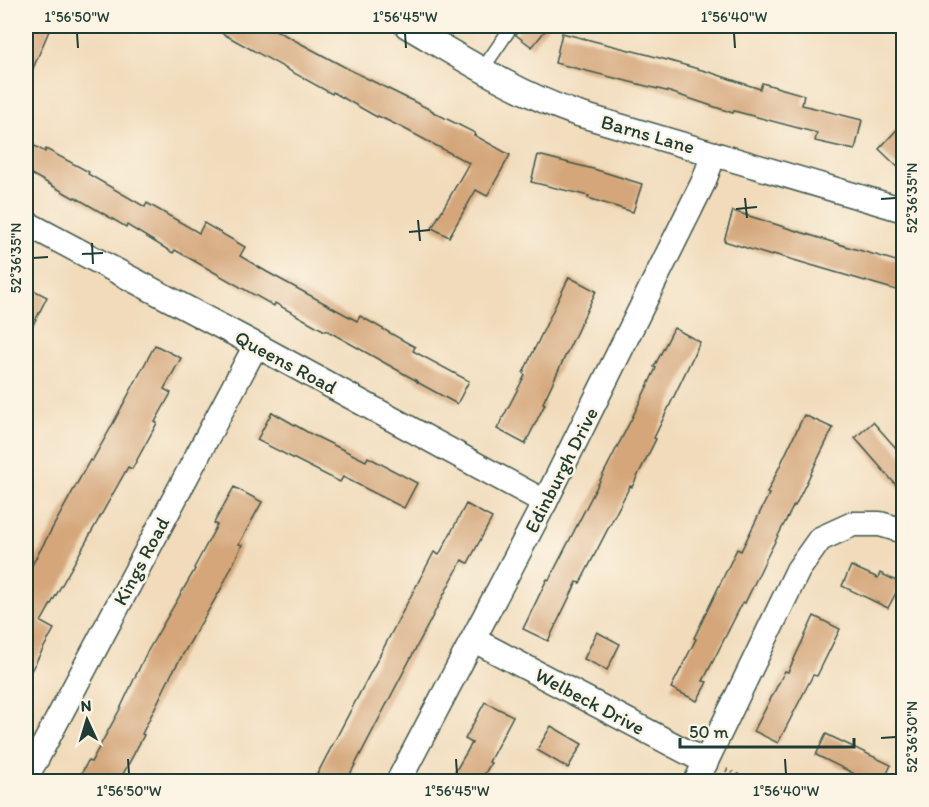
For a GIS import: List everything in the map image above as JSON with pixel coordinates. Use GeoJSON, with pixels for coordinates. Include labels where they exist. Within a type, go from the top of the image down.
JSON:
{"type":"FeatureCollection","features":[{"type":"Feature","properties":{"kind":"street","name":"Barns Lane"},"geometry":{"type":"LineString","coordinates":[[407,26],[482,70],[549,104],[903,210]]}},
{"type":"Feature","properties":{"kind":"street","name":"Edinburgh Drive"},"geometry":{"type":"LineString","coordinates":[[398,782],[545,502],[703,183],[714,154]]}},
{"type":"Feature","properties":{"kind":"street","name":"Queens Road"},"geometry":{"type":"LineString","coordinates":[[26,223],[545,502]]}},
{"type":"Feature","properties":{"kind":"street","name":"Kings Road"},"geometry":{"type":"LineString","coordinates":[[26,776],[256,345]]}},
{"type":"Feature","properties":{"kind":"street"},"geometry":{"type":"LineString","coordinates":[[701,772],[798,570],[820,539],[853,524],[880,524],[903,531]]}},
{"type":"Feature","properties":{"kind":"street","name":"Welbeck Drive"},"geometry":{"type":"LineString","coordinates":[[474,640],[701,772]]}},
{"type":"Feature","properties":{"kind":"lane"},"geometry":{"type":"LineString","coordinates":[[482,70],[512,26]]}},
{"type":"Feature","properties":{"kind":"path"},"geometry":{"type":"LineString","coordinates":[[701,772],[754,782]]}},
{"type":"Feature","properties":{"kind":"building"},"geometry":{"type":"Polygon","coordinates":[[[26,26],[51,26],[26,85],[26,26]]]}},
{"type":"Feature","properties":{"kind":"building"},"geometry":{"type":"Polygon","coordinates":[[[209,26],[268,26],[475,133],[474,135],[510,155],[487,196],[476,190],[449,237],[432,228],[469,163],[333,92],[332,94],[209,26]]]}},
{"type":"Feature","properties":{"kind":"building"},"geometry":{"type":"Polygon","coordinates":[[[520,26],[549,26],[532,47],[516,35],[520,26]]]}},
{"type":"Feature","properties":{"kind":"building"},"geometry":{"type":"Polygon","coordinates":[[[562,33],[649,55],[760,89],[762,83],[804,95],[802,105],[862,120],[855,150],[815,141],[817,133],[734,111],[733,113],[670,92],[555,63],[562,33]]]}},
{"type":"Feature","properties":{"kind":"building"},"geometry":{"type":"Polygon","coordinates":[[[903,123],[903,172],[879,149],[903,123]]]}},
{"type":"Feature","properties":{"kind":"building"},"geometry":{"type":"Polygon","coordinates":[[[26,141],[89,172],[88,174],[145,207],[147,203],[199,233],[204,223],[245,247],[240,256],[267,272],[357,321],[360,316],[415,347],[413,351],[469,381],[457,404],[326,330],[275,303],[274,306],[175,250],[173,253],[127,225],[126,227],[26,171],[26,141]]]}},
{"type":"Feature","properties":{"kind":"building"},"geometry":{"type":"Polygon","coordinates":[[[538,155],[642,184],[633,212],[588,198],[589,196],[531,182],[538,155]]]}},
{"type":"Feature","properties":{"kind":"building"},"geometry":{"type":"Polygon","coordinates":[[[733,211],[903,263],[903,292],[724,241],[733,211]]]}},
{"type":"Feature","properties":{"kind":"building"},"geometry":{"type":"Polygon","coordinates":[[[569,277],[596,291],[525,444],[497,429],[525,375],[523,373],[569,277]]]}},
{"type":"Feature","properties":{"kind":"building"},"geometry":{"type":"Polygon","coordinates":[[[26,286],[47,297],[26,339],[26,286]]]}},
{"type":"Feature","properties":{"kind":"building"},"geometry":{"type":"Polygon","coordinates":[[[674,328],[700,342],[632,487],[630,486],[580,583],[577,582],[548,641],[523,629],[632,418],[674,328]]]}},
{"type":"Feature","properties":{"kind":"building"},"geometry":{"type":"Polygon","coordinates":[[[155,345],[181,358],[164,389],[171,393],[132,469],[128,467],[41,622],[54,629],[26,680],[26,576],[155,345]]]}},
{"type":"Feature","properties":{"kind":"building"},"geometry":{"type":"Polygon","coordinates":[[[272,412],[366,461],[368,457],[417,483],[404,508],[343,477],[340,482],[257,440],[272,412]]]}},
{"type":"Feature","properties":{"kind":"building"},"geometry":{"type":"Polygon","coordinates":[[[804,415],[833,428],[795,506],[703,681],[707,682],[697,701],[671,688],[737,549],[741,551],[769,494],[767,493],[804,415]]]}},
{"type":"Feature","properties":{"kind":"building"},"geometry":{"type":"Polygon","coordinates":[[[873,422],[903,456],[903,493],[855,438],[873,422]]]}},
{"type":"Feature","properties":{"kind":"building"},"geometry":{"type":"Polygon","coordinates":[[[234,487],[262,502],[239,544],[242,545],[221,589],[172,673],[142,734],[144,735],[121,778],[129,782],[77,782],[88,761],[91,762],[146,654],[195,569],[217,525],[214,523],[234,487]]]}},
{"type":"Feature","properties":{"kind":"building"},"geometry":{"type":"Polygon","coordinates":[[[466,504],[492,518],[468,563],[462,560],[346,782],[313,782],[434,552],[439,555],[466,504]]]}},
{"type":"Feature","properties":{"kind":"building"},"geometry":{"type":"Polygon","coordinates":[[[851,566],[878,578],[880,573],[901,583],[888,608],[842,586],[851,566]]]}},
{"type":"Feature","properties":{"kind":"building"},"geometry":{"type":"Polygon","coordinates":[[[814,616],[840,629],[817,676],[813,675],[778,743],[754,731],[785,671],[788,672],[814,616]]]}},
{"type":"Feature","properties":{"kind":"building"},"geometry":{"type":"Polygon","coordinates":[[[597,632],[620,644],[607,670],[584,659],[597,632]]]}},
{"type":"Feature","properties":{"kind":"building"},"geometry":{"type":"Polygon","coordinates":[[[485,702],[513,716],[480,782],[449,782],[472,743],[465,739],[485,702]]]}},
{"type":"Feature","properties":{"kind":"building"},"geometry":{"type":"Polygon","coordinates":[[[551,726],[582,744],[568,768],[537,750],[551,726]]]}},
{"type":"Feature","properties":{"kind":"building"},"geometry":{"type":"Polygon","coordinates":[[[826,734],[891,765],[883,782],[871,782],[816,755],[826,734]]]}}]}
